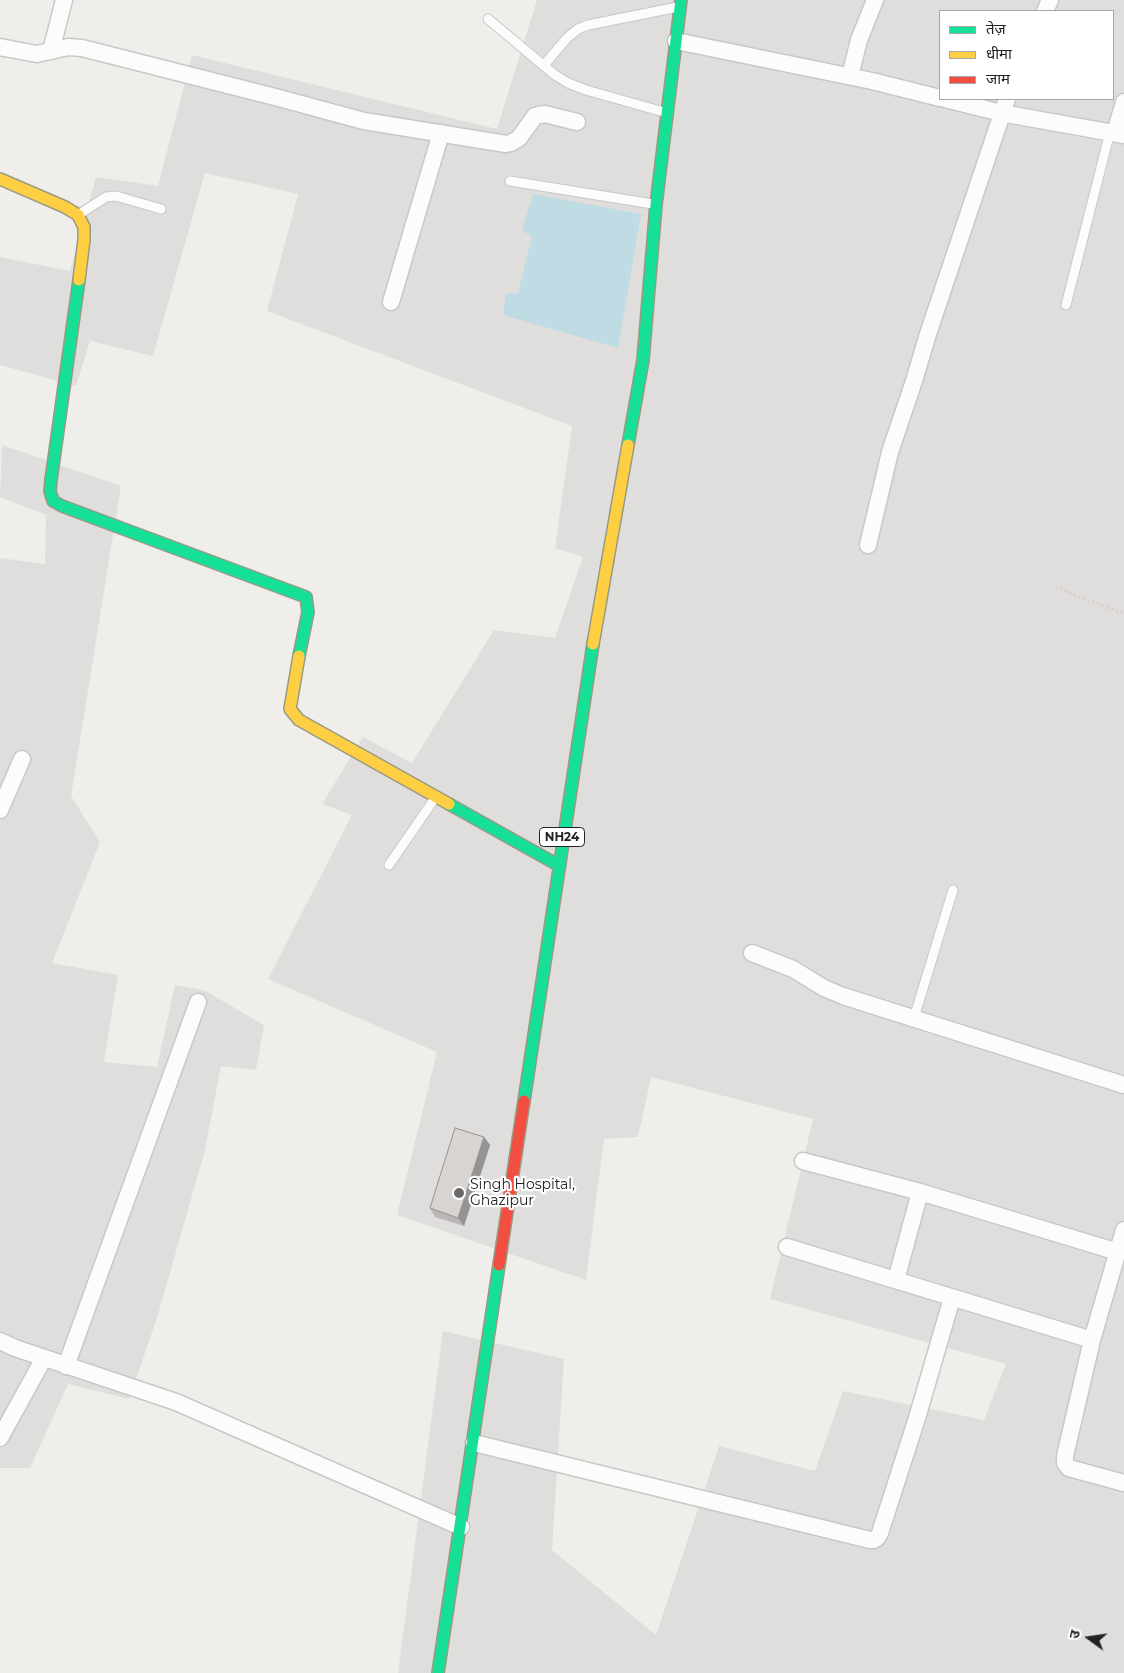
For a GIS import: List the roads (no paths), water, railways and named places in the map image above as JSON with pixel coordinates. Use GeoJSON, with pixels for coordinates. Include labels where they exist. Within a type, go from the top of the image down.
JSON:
{"type":"FeatureCollection","features":[{"type":"Feature","properties":{"kind":"main road","name":"NH24"},"geometry":{"type":"LineString","coordinates":[[438,1673],[592,647],[644,360],[656,205],[681,3]]}},
{"type":"Feature","properties":{"kind":"main road"},"geometry":{"type":"LineString","coordinates":[[0,179],[66,207],[78,215],[84,227],[84,240],[51,480],[50,491],[53,501],[62,506],[298,592],[306,597],[308,612],[291,698],[290,709],[294,715],[299,720],[436,798],[558,865]]}},
{"type":"Feature","properties":{"kind":"street"},"geometry":{"type":"LineString","coordinates":[[51,51],[64,0]]}},
{"type":"Feature","properties":{"kind":"street"},"geometry":{"type":"LineString","coordinates":[[850,76],[859,40],[875,0]]}},
{"type":"Feature","properties":{"kind":"street"},"geometry":{"type":"LineString","coordinates":[[676,41],[850,76],[939,98]]}},
{"type":"Feature","properties":{"kind":"street"},"geometry":{"type":"LineString","coordinates":[[0,47],[38,54],[68,47],[82,48],[296,102],[364,122],[506,144],[519,138],[535,116],[545,114],[578,122]]}},
{"type":"Feature","properties":{"kind":"street"},"geometry":{"type":"LineString","coordinates":[[953,100],[1004,106],[1116,133],[1124,102]]}},
{"type":"Feature","properties":{"kind":"street"},"geometry":{"type":"LineString","coordinates":[[868,545],[890,452],[1004,106]]}},
{"type":"Feature","properties":{"kind":"street"},"geometry":{"type":"LineString","coordinates":[[391,302],[441,133]]}},
{"type":"Feature","properties":{"kind":"street"},"geometry":{"type":"LineString","coordinates":[[0,810],[22,760]]}},
{"type":"Feature","properties":{"kind":"street"},"geometry":{"type":"LineString","coordinates":[[752,953],[793,969],[824,988],[1124,1085]]}},
{"type":"Feature","properties":{"kind":"street"},"geometry":{"type":"LineString","coordinates":[[66,1366],[198,1002]]}},
{"type":"Feature","properties":{"kind":"street"},"geometry":{"type":"LineString","coordinates":[[803,1161],[920,1192],[1118,1252]]}},
{"type":"Feature","properties":{"kind":"street"},"geometry":{"type":"LineString","coordinates":[[896,1280],[920,1192]]}},
{"type":"Feature","properties":{"kind":"street"},"geometry":{"type":"LineString","coordinates":[[1124,1230],[1092,1340],[1065,1456],[1065,1463],[1069,1468],[1124,1483]]}},
{"type":"Feature","properties":{"kind":"street"},"geometry":{"type":"LineString","coordinates":[[787,1247],[1092,1340]]}},
{"type":"Feature","properties":{"kind":"street"},"geometry":{"type":"LineString","coordinates":[[474,1443],[873,1540],[880,1533],[917,1418],[952,1298]]}},
{"type":"Feature","properties":{"kind":"street"},"geometry":{"type":"LineString","coordinates":[[0,1341],[66,1366],[176,1402],[460,1527]]}},
{"type":"Feature","properties":{"kind":"street"},"geometry":{"type":"LineString","coordinates":[[0,1438],[44,1358]]}},
{"type":"Feature","properties":{"kind":"lane"},"geometry":{"type":"LineString","coordinates":[[544,65],[566,38],[578,29],[681,3]]}},
{"type":"Feature","properties":{"kind":"lane"},"geometry":{"type":"LineString","coordinates":[[488,19],[568,83],[667,113]]}},
{"type":"Feature","properties":{"kind":"lane"},"geometry":{"type":"LineString","coordinates":[[1066,305],[1116,133]]}},
{"type":"Feature","properties":{"kind":"lane"},"geometry":{"type":"LineString","coordinates":[[510,182],[656,205]]}},
{"type":"Feature","properties":{"kind":"lane"},"geometry":{"type":"LineString","coordinates":[[78,215],[106,197],[116,196],[161,208]]}},
{"type":"Feature","properties":{"kind":"lane"},"geometry":{"type":"LineString","coordinates":[[389,864],[436,798]]}},
{"type":"Feature","properties":{"kind":"lane"},"geometry":{"type":"LineString","coordinates":[[914,1018],[953,890]]}},
{"type":"Feature","properties":{"kind":"water"},"geometry":{"type":"Polygon","coordinates":[[[533,194],[641,214],[618,348],[503,315],[506,294],[518,293],[532,236],[522,231],[533,194]]]}},
{"type":"Feature","properties":{"kind":"place","name":"Singh Hospital, Ghazipur"},"geometry":{"type":"Point","coordinates":[459,1193]}}]}
